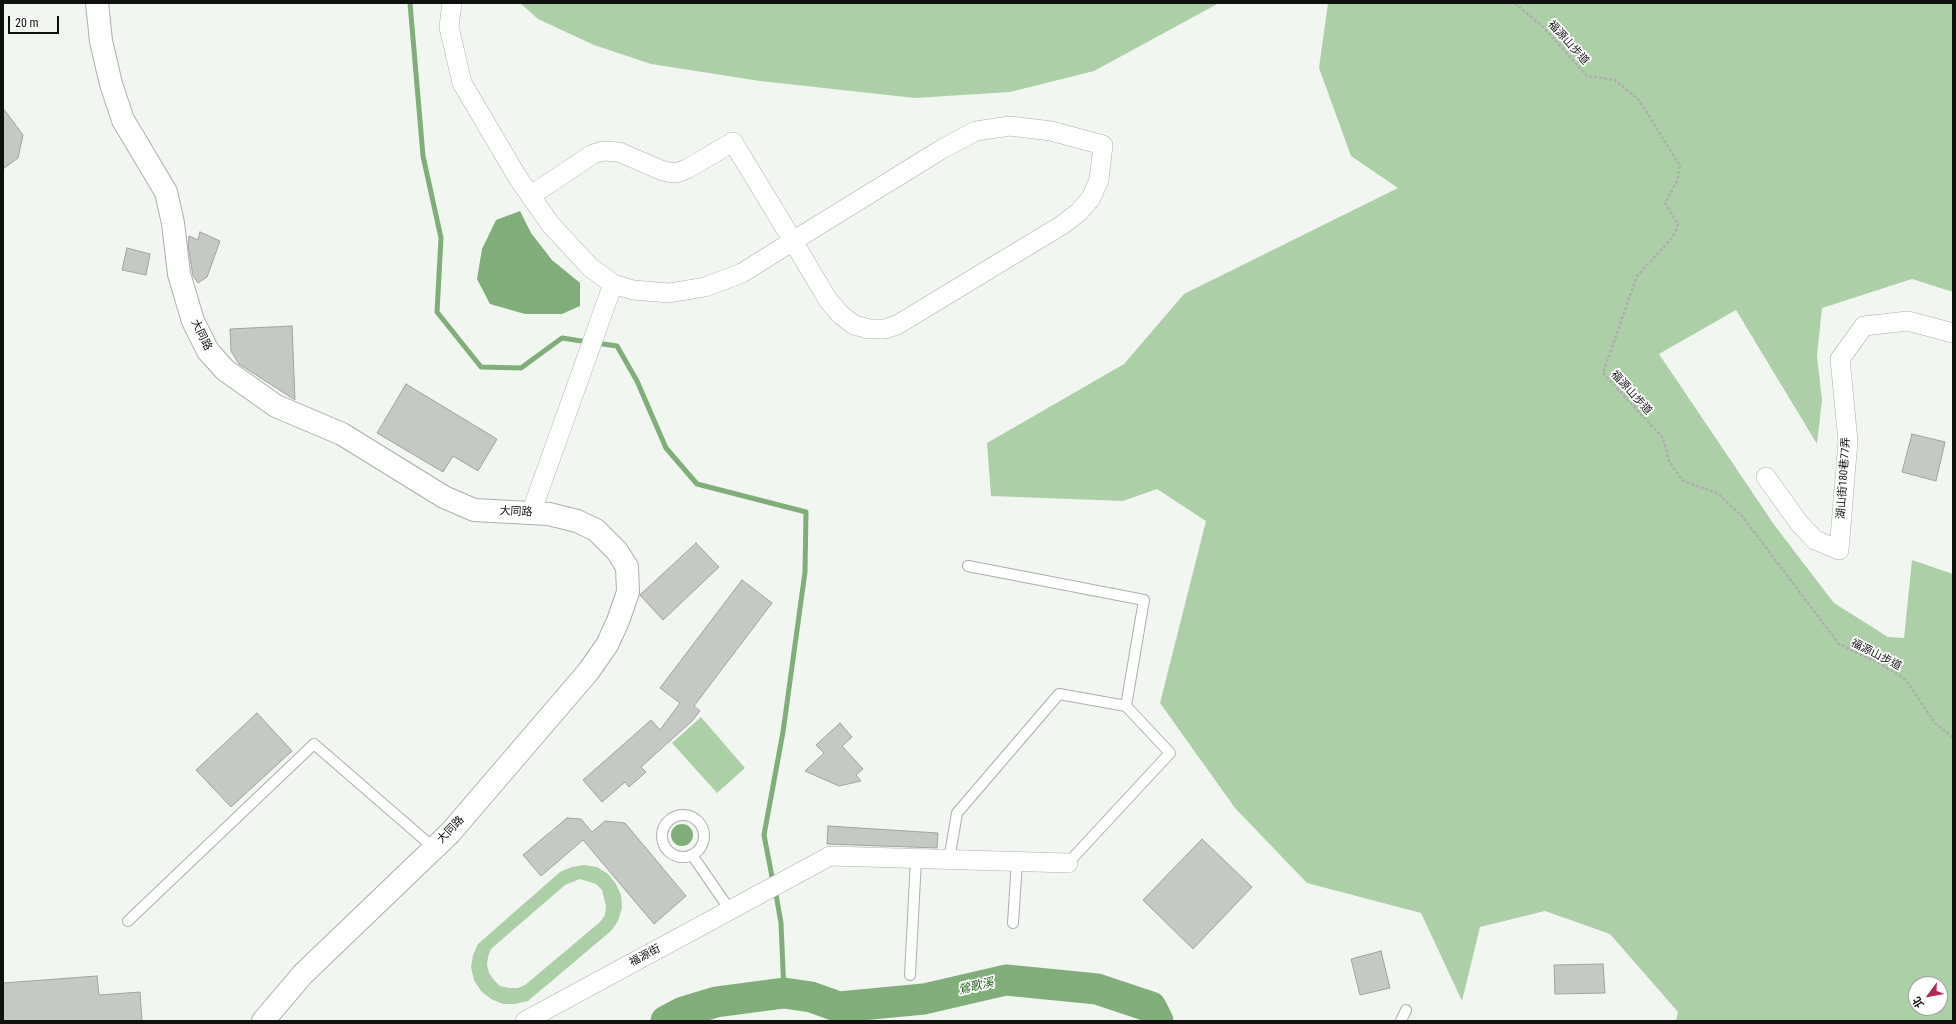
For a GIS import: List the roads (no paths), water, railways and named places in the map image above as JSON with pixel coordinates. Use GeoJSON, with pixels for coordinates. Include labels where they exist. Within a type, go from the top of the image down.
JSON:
{"type":"FeatureCollection","features":[{"type":"Feature","properties":{"kind":"street"},"geometry":{"type":"LineString","coordinates":[[452,3],[449,27],[462,83],[518,178],[530,196],[551,225],[590,267],[613,284],[633,290],[669,293],[704,287],[742,273],[793,241],[942,149],[976,131],[1010,126],[1051,131],[1103,145],[1099,180],[1090,198],[1079,212],[1062,225],[897,325],[869,329],[854,325],[841,315],[828,300],[793,241],[733,142],[687,169],[676,173],[663,171],[619,152],[593,154],[530,196]]}},
{"type":"Feature","properties":{"kind":"street","name":"大同路"},"geometry":{"type":"LineString","coordinates":[[100,10],[101,41],[111,84],[123,120],[166,192],[173,223],[179,274],[193,321],[208,351],[225,370],[276,406],[342,434],[444,497],[474,510],[549,514],[577,521],[596,530],[617,551],[627,567],[628,592],[618,621],[607,645],[588,672],[450,833],[303,974],[262,1021]]}},
{"type":"Feature","properties":{"kind":"street"},"geometry":{"type":"LineString","coordinates":[[531,513],[613,284]]}},
{"type":"Feature","properties":{"kind":"street","name":"湖山街180巷77弄"},"geometry":{"type":"LineString","coordinates":[[1766,477],[1799,523],[1815,540],[1839,550],[1848,441],[1840,359],[1864,326],[1908,321],[1953,333]]}},
{"type":"Feature","properties":{"kind":"street","name":"福源街"},"geometry":{"type":"LineString","coordinates":[[525,1021],[830,856],[1068,863]]}},
{"type":"Feature","properties":{"kind":"lane"},"geometry":{"type":"LineString","coordinates":[[968,566],[1144,600],[1126,706]]}},
{"type":"Feature","properties":{"kind":"lane"},"geometry":{"type":"LineString","coordinates":[[949,860],[957,813],[1059,694],[1126,706],[1170,754],[1068,863]]}},
{"type":"Feature","properties":{"kind":"lane"},"geometry":{"type":"LineString","coordinates":[[128,921],[314,744],[434,848]]}},
{"type":"Feature","properties":{"kind":"lane"},"geometry":{"type":"LineString","coordinates":[[683,814],[690,816],[701,824],[704,838],[702,845],[692,855],[678,856],[666,849],[661,836],[662,829],[670,818],[683,814]]}},
{"type":"Feature","properties":{"kind":"lane"},"geometry":{"type":"LineString","coordinates":[[692,855],[730,910]]}},
{"type":"Feature","properties":{"kind":"lane"},"geometry":{"type":"LineString","coordinates":[[910,975],[916,859]]}},
{"type":"Feature","properties":{"kind":"lane"},"geometry":{"type":"LineString","coordinates":[[1013,923],[1017,862]]}},
{"type":"Feature","properties":{"kind":"lane"},"geometry":{"type":"LineString","coordinates":[[1401,1021],[1406,1010]]}},
{"type":"Feature","properties":{"kind":"waterway"},"geometry":{"type":"LineString","coordinates":[[410,3],[423,156],[441,238],[437,312],[481,367],[521,368],[562,338],[588,342]]}},
{"type":"Feature","properties":{"kind":"waterway"},"geometry":{"type":"LineString","coordinates":[[596,343],[617,346],[637,381],[666,448],[697,484],[806,512],[805,572],[783,732],[764,835],[773,882]]}},
{"type":"Feature","properties":{"kind":"waterway"},"geometry":{"type":"LineString","coordinates":[[775,889],[781,923],[784,993]]}},
{"type":"Feature","properties":{"kind":"waterway","name":"鶯歌溪"},"geometry":{"type":"LineString","coordinates":[[666,1021],[683,1012],[716,1002],[784,993],[811,997],[839,1007],[924,999],[1006,980],[1097,989],[1151,1007],[1158,1021]]}}]}
